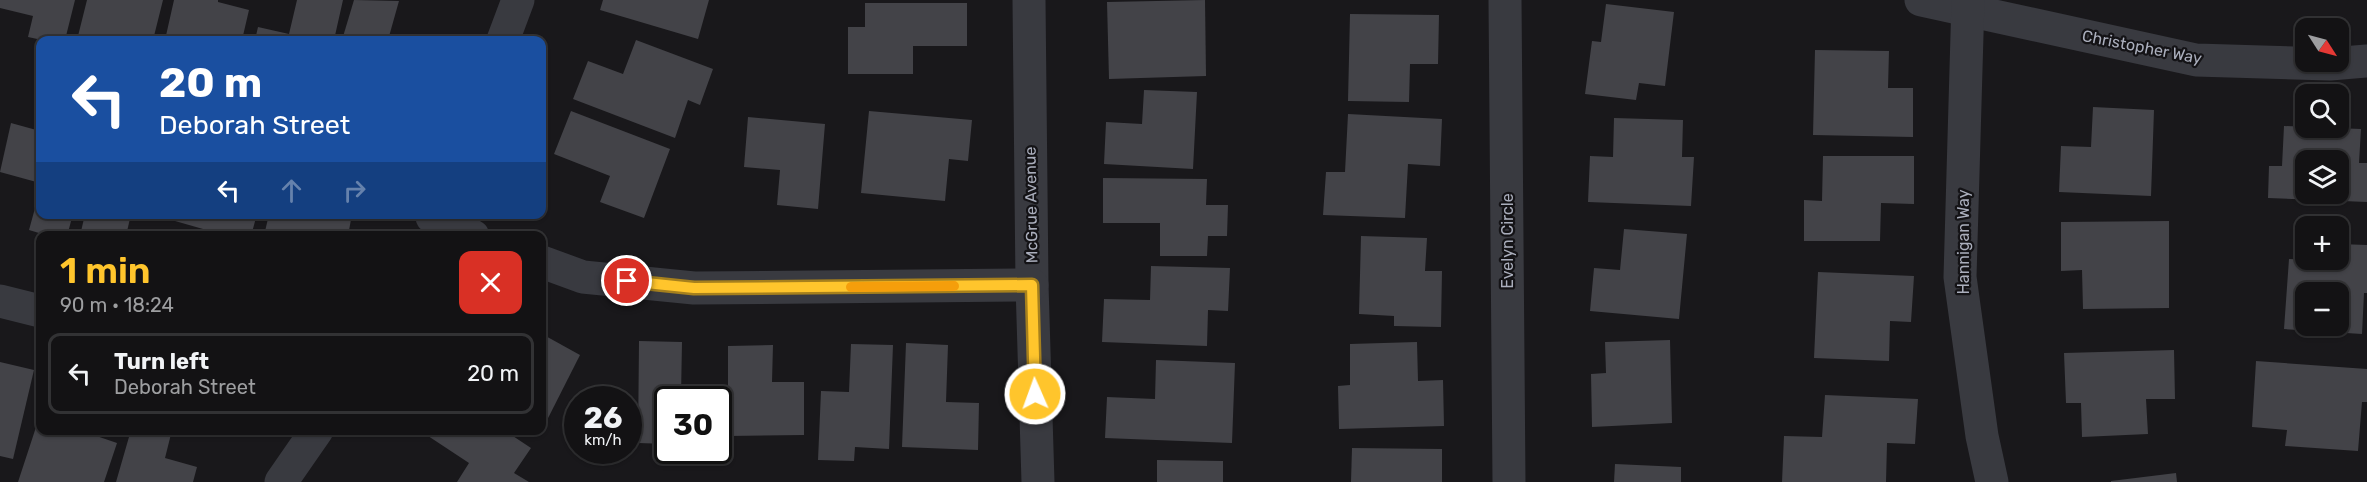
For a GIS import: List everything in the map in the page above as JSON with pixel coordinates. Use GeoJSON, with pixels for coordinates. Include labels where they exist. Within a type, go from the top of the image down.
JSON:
{"type":"FeatureCollection","features":[{"type":"Feature","properties":{"kind":"street"},"geometry":{"type":"LineString","coordinates":[[504,36],[518,0]]}},
{"type":"Feature","properties":{"kind":"street","name":"McGrue Avenue"},"geometry":{"type":"LineString","coordinates":[[1029,0],[1032,285],[1038,482]]}},
{"type":"Feature","properties":{"kind":"street","name":"Evelyn Circle"},"geometry":{"type":"LineString","coordinates":[[1505,0],[1509,482]]}},
{"type":"Feature","properties":{"kind":"street","name":"Christopher Way"},"geometry":{"type":"LineString","coordinates":[[1921,0],[1968,6],[2196,60],[2330,64],[2367,61]]}},
{"type":"Feature","properties":{"kind":"street","name":"Hannigan Way"},"geometry":{"type":"LineString","coordinates":[[1968,6],[1960,277],[1982,436],[1992,482]]}},
{"type":"Feature","properties":{"kind":"street"},"geometry":{"type":"LineString","coordinates":[[429,222],[457,231]]}},
{"type":"Feature","properties":{"kind":"street"},"geometry":{"type":"LineString","coordinates":[[546,263],[583,277],[694,288],[1032,285]]}},
{"type":"Feature","properties":{"kind":"street"},"geometry":{"type":"LineString","coordinates":[[0,302],[36,310]]}},
{"type":"Feature","properties":{"kind":"street"},"geometry":{"type":"LineString","coordinates":[[282,482],[314,435]]}},
{"type":"Feature","properties":{"kind":"building"},"geometry":{"type":"Polygon","coordinates":[[[0,0],[75,0],[66,36],[36,36],[36,39],[28,37],[33,16],[0,8],[0,0]]]}},
{"type":"Feature","properties":{"kind":"building"},"geometry":{"type":"Polygon","coordinates":[[[87,0],[163,0],[154,36],[78,36],[87,0]]]}},
{"type":"Feature","properties":{"kind":"building"},"geometry":{"type":"Polygon","coordinates":[[[174,0],[218,0],[218,2],[249,10],[243,36],[166,36],[174,0]]]}},
{"type":"Feature","properties":{"kind":"building"},"geometry":{"type":"Polygon","coordinates":[[[297,0],[343,0],[335,36],[256,36],[258,27],[289,34],[297,0]]]}},
{"type":"Feature","properties":{"kind":"building"},"geometry":{"type":"Polygon","coordinates":[[[354,0],[399,1],[389,36],[343,36],[354,0]]]}},
{"type":"Feature","properties":{"kind":"building"},"geometry":{"type":"Polygon","coordinates":[[[603,0],[709,0],[698,39],[600,10],[603,0]]]}},
{"type":"Feature","properties":{"kind":"building"},"geometry":{"type":"Polygon","coordinates":[[[1205,0],[1206,76],[1109,79],[1107,2],[1205,0]]]}},
{"type":"Feature","properties":{"kind":"building"},"geometry":{"type":"Polygon","coordinates":[[[865,3],[967,3],[967,46],[913,46],[913,74],[848,74],[848,27],[865,27],[865,3]]]}},
{"type":"Feature","properties":{"kind":"building"},"geometry":{"type":"Polygon","coordinates":[[[1606,4],[1674,12],[1665,86],[1639,83],[1636,100],[1585,94],[1592,41],[1601,42],[1606,4]]]}},
{"type":"Feature","properties":{"kind":"building"},"geometry":{"type":"Polygon","coordinates":[[[1350,14],[1439,15],[1438,64],[1410,64],[1409,102],[1348,101],[1350,14]]]}},
{"type":"Feature","properties":{"kind":"building"},"geometry":{"type":"Polygon","coordinates":[[[636,40],[713,69],[700,105],[688,100],[675,138],[573,99],[588,61],[623,74],[636,40]]]}},
{"type":"Feature","properties":{"kind":"building"},"geometry":{"type":"Polygon","coordinates":[[[1815,50],[1889,51],[1888,88],[1913,88],[1913,137],[1813,135],[1815,50]]]}},
{"type":"Feature","properties":{"kind":"building"},"geometry":{"type":"Polygon","coordinates":[[[1144,90],[1197,92],[1193,169],[1104,164],[1106,122],[1142,124],[1144,90]]]}},
{"type":"Feature","properties":{"kind":"building"},"geometry":{"type":"Polygon","coordinates":[[[2093,107],[2154,110],[2151,196],[2059,192],[2061,146],[2091,147],[2093,107]]]}},
{"type":"Feature","properties":{"kind":"building"},"geometry":{"type":"Polygon","coordinates":[[[571,111],[670,149],[644,218],[600,202],[610,176],[554,154],[571,111]]]}},
{"type":"Feature","properties":{"kind":"building"},"geometry":{"type":"Polygon","coordinates":[[[869,111],[972,120],[968,161],[949,159],[945,201],[861,193],[869,111]]]}},
{"type":"Feature","properties":{"kind":"building"},"geometry":{"type":"Polygon","coordinates":[[[1348,114],[1442,119],[1440,166],[1408,164],[1405,218],[1323,215],[1326,172],[1345,172],[1348,114]]]}},
{"type":"Feature","properties":{"kind":"building"},"geometry":{"type":"Polygon","coordinates":[[[748,117],[825,124],[818,209],[777,205],[780,170],[744,167],[748,117]]]}},
{"type":"Feature","properties":{"kind":"building"},"geometry":{"type":"Polygon","coordinates":[[[1614,118],[1683,120],[1682,157],[1694,157],[1691,206],[1588,202],[1590,156],[1613,157],[1614,118]]]}},
{"type":"Feature","properties":{"kind":"building"},"geometry":{"type":"Polygon","coordinates":[[[11,123],[36,130],[36,182],[0,172],[11,123]]]}},
{"type":"Feature","properties":{"kind":"building"},"geometry":{"type":"Polygon","coordinates":[[[2284,126],[2295,126],[2295,138],[2349,138],[2349,129],[2361,129],[2359,163],[2367,163],[2367,202],[2349,201],[2349,150],[2295,150],[2295,199],[2268,198],[2269,166],[2282,166],[2284,126]]]}},
{"type":"Feature","properties":{"kind":"building"},"geometry":{"type":"Polygon","coordinates":[[[1823,156],[1914,156],[1914,204],[1881,203],[1880,241],[1804,241],[1804,200],[1822,201],[1823,156]]]}},
{"type":"Feature","properties":{"kind":"building"},"geometry":{"type":"Polygon","coordinates":[[[1103,178],[1207,179],[1206,205],[1228,205],[1227,236],[1208,236],[1207,256],[1160,256],[1160,223],[1103,223],[1103,178]]]}},
{"type":"Feature","properties":{"kind":"building"},"geometry":{"type":"Polygon","coordinates":[[[36,205],[36,219],[72,219],[68,231],[36,232],[29,230],[36,205]]]}},
{"type":"Feature","properties":{"kind":"building"},"geometry":{"type":"Polygon","coordinates":[[[84,219],[130,219],[127,231],[81,231],[84,219]]]}},
{"type":"Feature","properties":{"kind":"building"},"geometry":{"type":"Polygon","coordinates":[[[176,219],[256,219],[252,231],[210,231],[175,221],[176,219]]]}},
{"type":"Feature","properties":{"kind":"building"},"geometry":{"type":"Polygon","coordinates":[[[268,219],[351,219],[349,231],[265,231],[268,219]]]}},
{"type":"Feature","properties":{"kind":"building"},"geometry":{"type":"Polygon","coordinates":[[[2169,221],[2169,308],[2083,309],[2082,270],[2061,271],[2061,222],[2169,221]]]}},
{"type":"Feature","properties":{"kind":"building"},"geometry":{"type":"Polygon","coordinates":[[[1624,229],[1687,234],[1679,319],[1590,311],[1594,268],[1620,270],[1624,229]]]}},
{"type":"Feature","properties":{"kind":"building"},"geometry":{"type":"Polygon","coordinates":[[[1361,236],[1427,238],[1425,271],[1442,271],[1441,327],[1394,326],[1394,316],[1359,314],[1361,236]]]}},
{"type":"Feature","properties":{"kind":"building"},"geometry":{"type":"Polygon","coordinates":[[[2349,244],[2367,245],[2367,293],[2364,293],[2362,334],[2349,333],[2349,282],[2295,282],[2295,330],[2284,329],[2289,259],[2295,259],[2295,270],[2349,270],[2349,244]]]}},
{"type":"Feature","properties":{"kind":"building"},"geometry":{"type":"Polygon","coordinates":[[[1151,266],[1230,268],[1228,311],[1208,310],[1207,346],[1102,342],[1104,299],[1150,300],[1151,266]]]}},
{"type":"Feature","properties":{"kind":"building"},"geometry":{"type":"Polygon","coordinates":[[[1818,272],[1914,276],[1911,322],[1890,321],[1889,361],[1814,358],[1818,272]]]}},
{"type":"Feature","properties":{"kind":"building"},"geometry":{"type":"Polygon","coordinates":[[[546,336],[580,355],[546,422],[546,336]]]}},
{"type":"Feature","properties":{"kind":"building"},"geometry":{"type":"Polygon","coordinates":[[[1670,340],[1672,423],[1592,427],[1591,374],[1606,373],[1605,342],[1670,340]]]}},
{"type":"Feature","properties":{"kind":"building"},"geometry":{"type":"Polygon","coordinates":[[[639,341],[682,342],[681,386],[654,386],[654,444],[642,443],[642,386],[639,386],[639,341]]]}},
{"type":"Feature","properties":{"kind":"building"},"geometry":{"type":"Polygon","coordinates":[[[1417,342],[1418,381],[1443,380],[1444,426],[1339,429],[1338,386],[1350,385],[1350,344],[1417,342]]]}},
{"type":"Feature","properties":{"kind":"building"},"geometry":{"type":"Polygon","coordinates":[[[906,343],[948,345],[946,402],[979,403],[978,450],[902,447],[906,343]]]}},
{"type":"Feature","properties":{"kind":"building"},"geometry":{"type":"Polygon","coordinates":[[[851,344],[893,345],[889,449],[855,447],[854,461],[818,460],[821,391],[849,392],[851,344]]]}},
{"type":"Feature","properties":{"kind":"building"},"geometry":{"type":"Polygon","coordinates":[[[773,345],[772,382],[804,382],[804,435],[732,436],[732,386],[728,386],[728,346],[773,345]]]}},
{"type":"Feature","properties":{"kind":"building"},"geometry":{"type":"Polygon","coordinates":[[[2174,350],[2175,399],[2146,399],[2148,434],[2082,437],[2081,403],[2066,403],[2064,353],[2174,350]]]}},
{"type":"Feature","properties":{"kind":"building"},"geometry":{"type":"Polygon","coordinates":[[[1156,360],[1235,363],[1232,443],[1105,438],[1107,397],[1155,399],[1156,360]]]}},
{"type":"Feature","properties":{"kind":"building"},"geometry":{"type":"Polygon","coordinates":[[[2256,361],[2367,369],[2367,402],[2362,402],[2358,451],[2285,446],[2287,430],[2252,427],[2256,361]]]}},
{"type":"Feature","properties":{"kind":"building"},"geometry":{"type":"Polygon","coordinates":[[[0,362],[34,370],[13,459],[0,456],[0,362]]]}},
{"type":"Feature","properties":{"kind":"building"},"geometry":{"type":"Polygon","coordinates":[[[1825,395],[1918,399],[1915,444],[1887,443],[1886,482],[1782,482],[1784,436],[1822,437],[1825,395]]]}},
{"type":"Feature","properties":{"kind":"building"},"geometry":{"type":"Polygon","coordinates":[[[36,427],[36,435],[94,435],[117,443],[104,482],[18,482],[36,427]]]}},
{"type":"Feature","properties":{"kind":"building"},"geometry":{"type":"Polygon","coordinates":[[[130,435],[171,435],[165,458],[197,467],[193,482],[116,482],[130,435]]]}},
{"type":"Feature","properties":{"kind":"building"},"geometry":{"type":"Polygon","coordinates":[[[427,435],[512,435],[531,448],[514,473],[529,482],[457,482],[469,463],[427,435]]]}},
{"type":"Feature","properties":{"kind":"building"},"geometry":{"type":"Polygon","coordinates":[[[1352,448],[1442,449],[1442,482],[1351,482],[1352,448]]]}},
{"type":"Feature","properties":{"kind":"building"},"geometry":{"type":"Polygon","coordinates":[[[1157,460],[1223,461],[1223,482],[1157,482],[1157,460]]]}},
{"type":"Feature","properties":{"kind":"building"},"geometry":{"type":"Polygon","coordinates":[[[1615,464],[1681,467],[1681,482],[1614,482],[1615,464]]]}},
{"type":"Feature","properties":{"kind":"building"},"geometry":{"type":"Polygon","coordinates":[[[2176,473],[2177,482],[2111,482],[2111,481],[2176,473]]]}},
{"type":"Feature","properties":{"kind":"slow traffic"},"geometry":{"type":"LineString","coordinates":[[851,287],[954,286]]}},
{"type":"Feature","properties":{"kind":"route"},"geometry":{"type":"LineString","coordinates":[[627,281],[694,288],[1032,285],[1035,394]]}}]}
